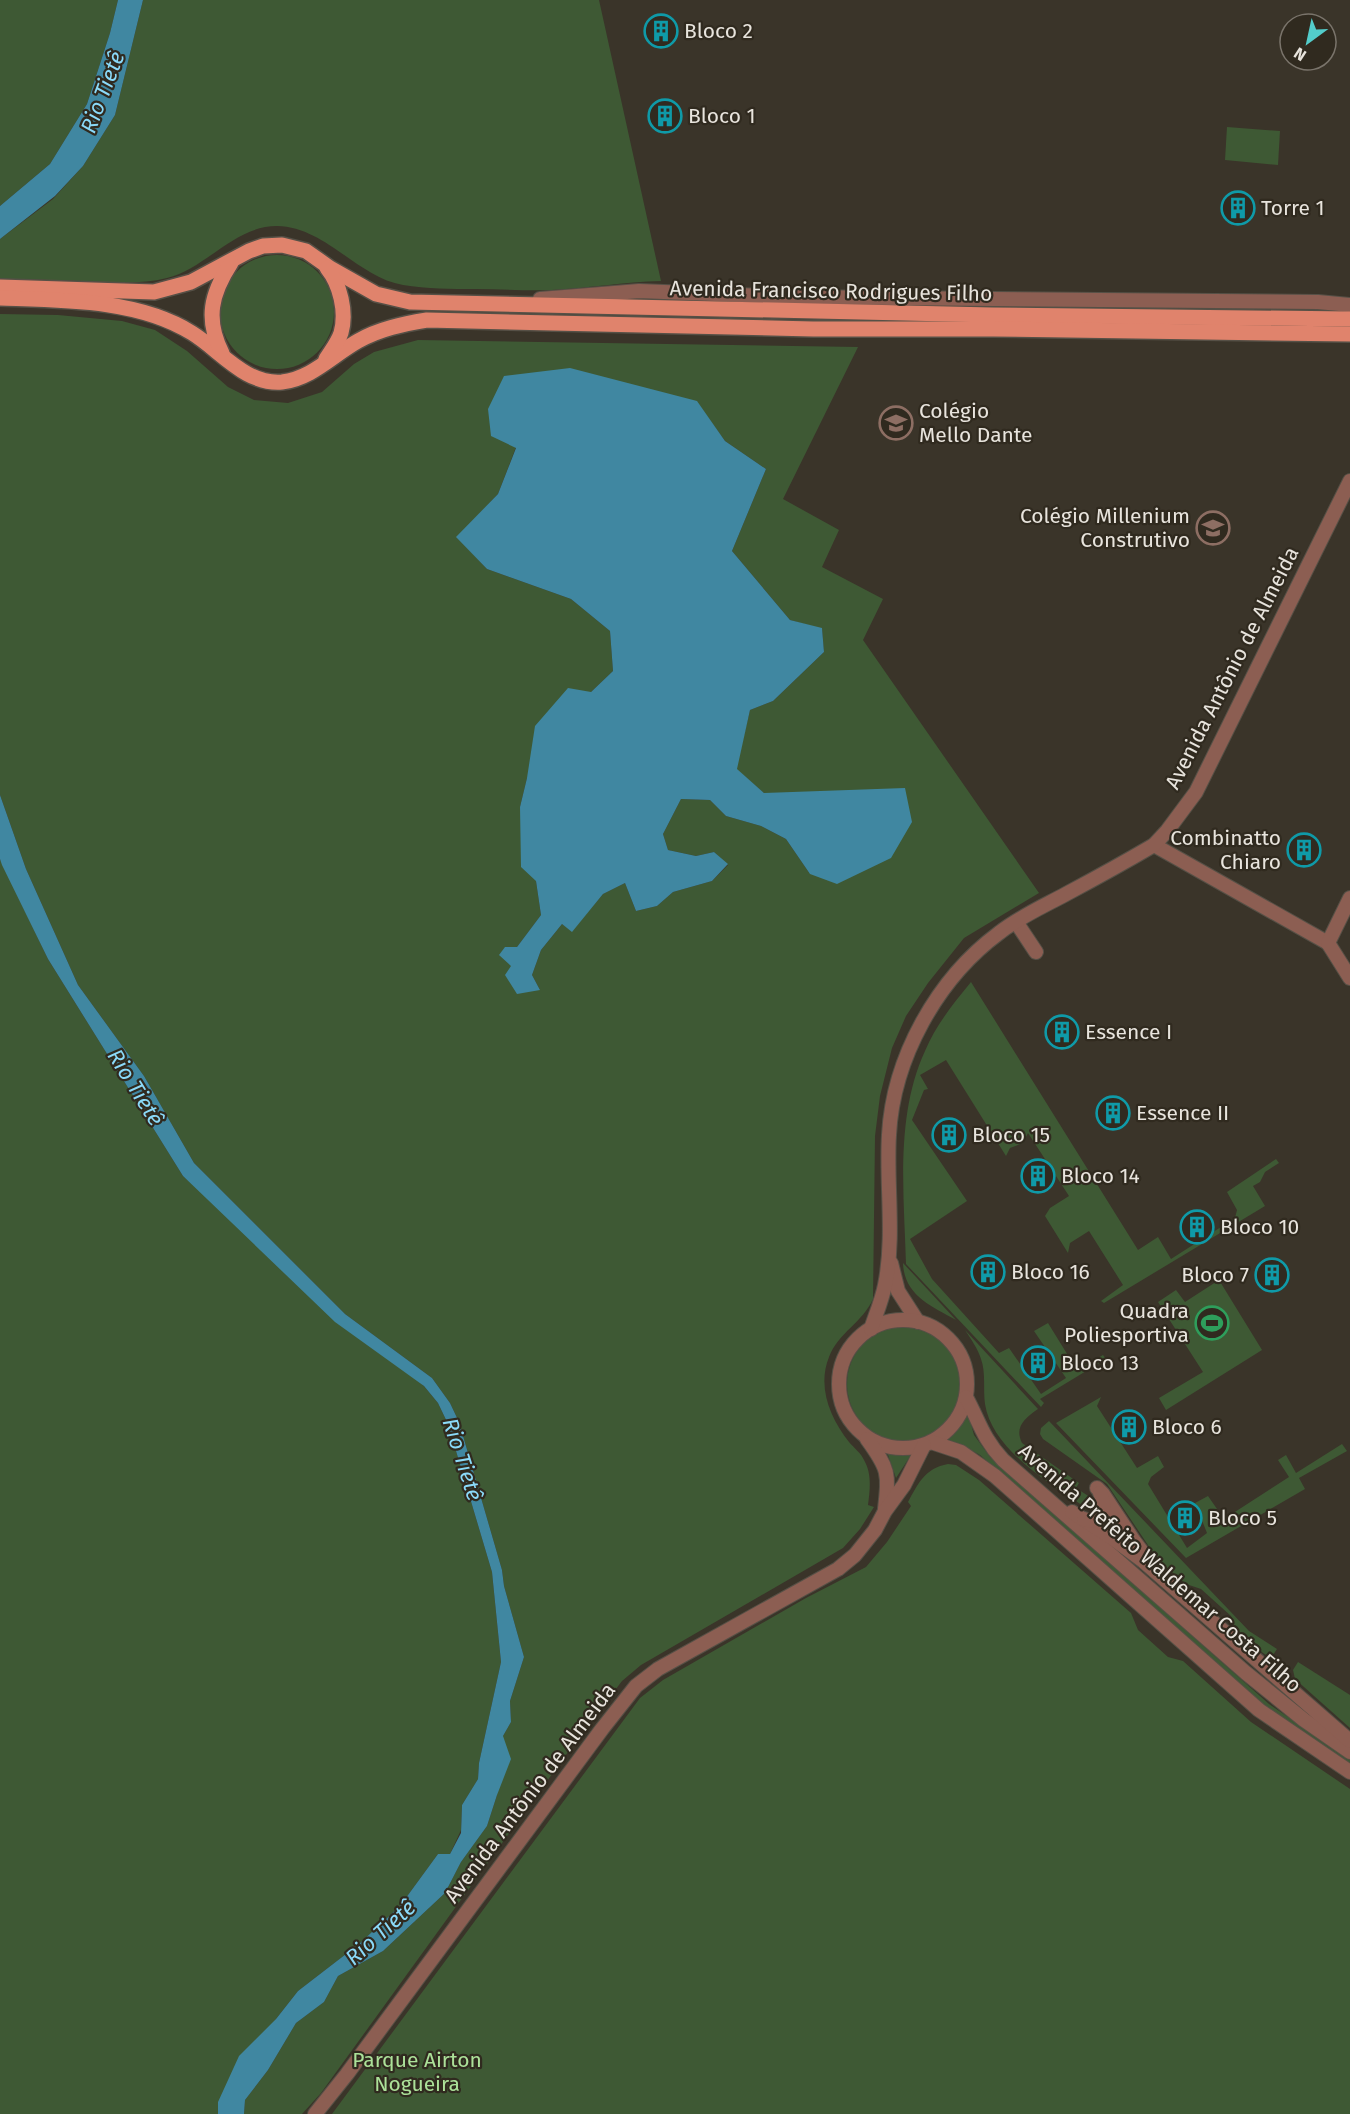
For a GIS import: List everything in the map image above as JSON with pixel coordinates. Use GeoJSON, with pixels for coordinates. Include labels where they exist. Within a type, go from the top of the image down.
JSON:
{"type":"FeatureCollection","features":[{"type":"Feature","properties":{"kind":"main road","name":"Avenida Francisco Rodrigues Filho"},"geometry":{"type":"LineString","coordinates":[[0,287],[154,292],[191,282],[249,251],[263,246],[282,245],[306,251],[376,294],[410,302],[980,315],[1350,319]]}},
{"type":"Feature","properties":{"kind":"main road","name":"Avenida Francisco Rodrigues Filho"},"geometry":{"type":"LineString","coordinates":[[225,357],[216,341],[212,327],[212,309],[214,294],[232,261]]}},
{"type":"Feature","properties":{"kind":"main road","name":"Avenida Francisco Rodrigues Filho"},"geometry":{"type":"LineString","coordinates":[[321,261],[338,285],[342,318],[341,332],[324,363]]}},
{"type":"Feature","properties":{"kind":"main road","name":"Avenida Francisco Rodrigues Filho"},"geometry":{"type":"LineString","coordinates":[[0,298],[57,300],[150,314],[189,331],[248,374],[262,380],[281,382],[311,373],[359,340],[378,331],[427,320],[813,329],[1014,329],[1350,334]]}},
{"type":"Feature","properties":{"kind":"street"},"geometry":{"type":"LineString","coordinates":[[442,303],[557,298],[639,291],[792,297],[1318,302],[1350,305]]}},
{"type":"Feature","properties":{"kind":"street","name":"Avenida Antônio de Almeida"},"geometry":{"type":"LineString","coordinates":[[871,1329],[885,1284],[889,1249],[891,1101],[898,1074],[908,1050],[926,1017],[947,985],[970,957],[1000,932],[1154,845],[1167,831],[1196,792],[1347,495],[1350,481]]}},
{"type":"Feature","properties":{"kind":"street"},"geometry":{"type":"LineString","coordinates":[[1154,845],[1328,943],[1350,978]]}},
{"type":"Feature","properties":{"kind":"street"},"geometry":{"type":"LineString","coordinates":[[1328,943],[1350,898]]}},
{"type":"Feature","properties":{"kind":"street"},"geometry":{"type":"LineString","coordinates":[[1016,922],[1036,952]]}},
{"type":"Feature","properties":{"kind":"street","name":"Avenida Antônio de Almeida"},"geometry":{"type":"LineString","coordinates":[[889,1249],[898,1291],[918,1322]]}},
{"type":"Feature","properties":{"kind":"street","name":"Avenida Antônio de Almeida"},"geometry":{"type":"LineString","coordinates":[[862,1433],[876,1442],[892,1447],[908,1448],[928,1443],[943,1435],[953,1424],[962,1411],[966,1397],[967,1377],[962,1358],[951,1342],[936,1329],[918,1322],[902,1320],[871,1329],[858,1339],[847,1353],[841,1370],[839,1387],[850,1420],[886,1468],[889,1478],[885,1511]]}},
{"type":"Feature","properties":{"kind":"street","name":"Avenida Prefeito Waldemar Costa Filho"},"geometry":{"type":"LineString","coordinates":[[966,1397],[990,1447],[1246,1674],[1304,1720],[1350,1752]]}},
{"type":"Feature","properties":{"kind":"street"},"geometry":{"type":"LineString","coordinates":[[928,1443],[961,1452],[988,1471],[1259,1710],[1286,1731],[1350,1772]]}},
{"type":"Feature","properties":{"kind":"street","name":"Avenida Antônio de Almeida"},"geometry":{"type":"LineString","coordinates":[[315,2114],[354,2065],[588,1747],[636,1686],[658,1669],[838,1569],[855,1555],[866,1543],[904,1485],[928,1443]]}},
{"type":"Feature","properties":{"kind":"street"},"geometry":{"type":"LineString","coordinates":[[1082,1518],[1089,1521],[1095,1520],[1103,1513],[1104,1506],[1097,1488],[1134,1541],[1167,1581]]}},
{"type":"Feature","properties":{"kind":"street"},"geometry":{"type":"LineString","coordinates":[[1042,1495],[1082,1518],[1120,1544],[1167,1581],[1350,1741]]}},
{"type":"Feature","properties":{"kind":"green space"},"geometry":{"type":"Polygon","coordinates":[[[0,0],[118,0],[87,104],[50,164],[0,206],[0,0]]]}},
{"type":"Feature","properties":{"kind":"green space"},"geometry":{"type":"Polygon","coordinates":[[[143,0],[599,0],[661,281],[543,290],[448,289],[403,285],[371,273],[311,235],[295,228],[277,226],[247,233],[195,266],[157,280],[125,282],[0,279],[0,239],[53,199],[83,166],[115,115],[143,0]]]}},
{"type":"Feature","properties":{"kind":"green space"},"geometry":{"type":"Polygon","coordinates":[[[1227,127],[1280,131],[1278,165],[1225,160],[1227,127]]]}},
{"type":"Feature","properties":{"kind":"green space"},"geometry":{"type":"Polygon","coordinates":[[[277,255],[299,260],[317,272],[329,290],[334,312],[329,334],[317,352],[299,364],[277,369],[255,364],[237,352],[225,334],[220,312],[225,290],[237,272],[255,260],[277,255]]]}},
{"type":"Feature","properties":{"kind":"green space"},"geometry":{"type":"Polygon","coordinates":[[[0,314],[58,315],[122,321],[155,330],[187,351],[228,387],[254,400],[288,403],[322,392],[354,364],[374,352],[418,340],[858,347],[783,499],[839,530],[822,567],[883,599],[863,640],[1039,893],[964,938],[928,983],[906,1016],[892,1048],[880,1096],[875,1136],[873,1299],[869,1307],[833,1349],[824,1380],[827,1402],[836,1423],[867,1465],[870,1482],[868,1505],[874,1507],[860,1529],[843,1548],[641,1665],[622,1681],[321,2093],[302,2114],[244,2114],[245,2100],[268,2070],[296,2023],[324,2002],[338,1976],[383,1951],[445,1893],[461,1862],[487,1826],[497,1795],[503,1736],[511,1722],[510,1701],[524,1657],[504,1586],[502,1570],[459,1422],[450,1403],[432,1378],[345,1314],[194,1163],[144,1076],[78,985],[26,869],[0,795],[0,314]],[[697,402],[516,447],[498,494],[457,537],[487,569],[571,599],[610,631],[613,671],[591,692],[527,778],[520,807],[541,915],[517,947],[505,947],[540,990],[532,975],[541,950],[562,924],[572,931],[603,894],[625,883],[636,911],[657,906],[673,892],[712,881],[728,865],[714,852],[696,856],[668,850],[663,834],[681,799],[710,800],[726,816],[761,826],[786,839],[810,874],[764,793],[736,769],[750,710],[773,701],[824,652],[822,629],[790,620],[732,551],[766,469],[725,441],[697,402]]]}},
{"type":"Feature","properties":{"kind":"green space"},"geometry":{"type":"Polygon","coordinates":[[[0,859],[48,959],[183,1176],[424,1386],[438,1403],[448,1424],[492,1572],[501,1662],[479,1763],[478,1779],[462,1805],[461,1830],[450,1854],[438,1854],[400,1906],[359,1944],[298,1991],[276,2019],[218,2114],[0,2114],[0,859]]]}},
{"type":"Feature","properties":{"kind":"green space"},"geometry":{"type":"Polygon","coordinates":[[[971,982],[1138,1250],[1158,1237],[1171,1259],[1235,1218],[1237,1210],[1227,1192],[1276,1159],[1279,1163],[1265,1172],[1260,1182],[1253,1186],[1265,1206],[1104,1303],[1101,1301],[1123,1285],[1089,1231],[1070,1243],[1068,1253],[1045,1216],[1050,1208],[1069,1196],[1028,1133],[1023,1143],[1010,1148],[1006,1156],[946,1060],[920,1075],[928,1089],[924,1090],[912,1120],[967,1201],[910,1239],[932,1279],[999,1353],[1009,1348],[1041,1394],[1066,1378],[1034,1331],[1048,1323],[1077,1370],[1103,1355],[1106,1359],[1040,1399],[1044,1403],[1041,1407],[906,1264],[903,1183],[905,1129],[909,1102],[915,1076],[929,1041],[945,1015],[971,982]]]}},
{"type":"Feature","properties":{"kind":"green space"},"geometry":{"type":"Polygon","coordinates":[[[903,1263],[956,1320],[929,1304],[914,1291],[908,1283],[903,1263]]]}},
{"type":"Feature","properties":{"kind":"green space"},"geometry":{"type":"Polygon","coordinates":[[[1219,1280],[1262,1350],[1166,1410],[1159,1398],[1203,1372],[1158,1302],[1176,1290],[1185,1302],[1219,1280]]]}},
{"type":"Feature","properties":{"kind":"green space"},"geometry":{"type":"Polygon","coordinates":[[[905,1326],[927,1330],[946,1343],[959,1362],[963,1384],[959,1406],[946,1425],[927,1438],[905,1442],[883,1438],[864,1425],[851,1406],[847,1384],[851,1362],[864,1343],[883,1330],[905,1326]]]}},
{"type":"Feature","properties":{"kind":"green space"},"geometry":{"type":"Polygon","coordinates":[[[965,1330],[1038,1409],[1022,1423],[1019,1432],[1022,1443],[1079,1483],[1076,1488],[1093,1499],[1095,1504],[1093,1509],[1086,1508],[1041,1477],[1011,1451],[999,1436],[990,1421],[985,1404],[981,1359],[965,1330]]]}},
{"type":"Feature","properties":{"kind":"green space"},"geometry":{"type":"Polygon","coordinates":[[[1101,1397],[1097,1406],[1137,1468],[1158,1456],[1164,1467],[1151,1477],[1148,1484],[1187,1548],[1207,1533],[1195,1503],[1208,1496],[1224,1519],[1289,1477],[1278,1460],[1286,1455],[1296,1473],[1342,1444],[1347,1451],[1299,1478],[1305,1489],[1186,1558],[1056,1423],[1101,1397]]]}},
{"type":"Feature","properties":{"kind":"green space"},"geometry":{"type":"Polygon","coordinates":[[[968,1413],[974,1435],[990,1457],[1269,1704],[1350,1759],[1350,1765],[1264,1708],[980,1455],[967,1448],[942,1443],[963,1423],[968,1413]]]}},
{"type":"Feature","properties":{"kind":"green space"},"geometry":{"type":"Polygon","coordinates":[[[1049,1421],[1249,1631],[1277,1649],[1271,1658],[1235,1628],[1231,1616],[1201,1589],[1186,1584],[1158,1560],[1107,1484],[1043,1439],[1040,1434],[1041,1428],[1049,1421]]]}},
{"type":"Feature","properties":{"kind":"green space"},"geometry":{"type":"Polygon","coordinates":[[[887,1452],[911,1455],[896,1478],[887,1452]]]}},
{"type":"Feature","properties":{"kind":"green space","name":"Parque Airton Nogueira"},"geometry":{"type":"Polygon","coordinates":[[[948,1464],[956,1465],[979,1480],[1131,1613],[1138,1630],[1168,1657],[1183,1661],[1251,1722],[1350,1789],[1350,2114],[332,2114],[640,1698],[663,1680],[806,1598],[866,1567],[887,1542],[911,1506],[908,1502],[923,1478],[933,1469],[948,1464]]]}},
{"type":"Feature","properties":{"kind":"green space"},"geometry":{"type":"Polygon","coordinates":[[[1298,1662],[1350,1695],[1350,1728],[1295,1679],[1293,1670],[1298,1662]]]}},
{"type":"Feature","properties":{"kind":"water","name":"Rio Tietê"},"geometry":{"type":"Polygon","coordinates":[[[118,0],[143,0],[115,115],[83,166],[55,196],[0,239],[0,206],[50,164],[87,104],[118,0]]]}},
{"type":"Feature","properties":{"kind":"water"},"geometry":{"type":"Polygon","coordinates":[[[570,368],[697,401],[725,441],[766,469],[732,551],[790,620],[822,628],[824,652],[773,701],[750,710],[737,769],[764,793],[905,788],[912,822],[891,858],[837,884],[810,874],[786,839],[761,826],[726,816],[710,800],[681,799],[663,834],[668,850],[696,856],[714,852],[728,864],[712,881],[673,892],[657,906],[636,911],[625,883],[603,894],[572,932],[562,924],[541,950],[532,975],[540,990],[517,994],[505,975],[511,966],[499,955],[505,947],[517,947],[541,915],[536,881],[521,867],[520,807],[535,726],[568,688],[591,692],[613,671],[610,631],[571,599],[487,569],[456,537],[498,494],[516,448],[491,436],[488,409],[504,376],[570,368]]]}},
{"type":"Feature","properties":{"kind":"water","name":"Rio Tietê"},"geometry":{"type":"Polygon","coordinates":[[[0,795],[26,869],[78,985],[144,1076],[194,1163],[345,1314],[432,1378],[450,1403],[459,1422],[502,1570],[504,1586],[524,1657],[510,1701],[511,1722],[503,1736],[511,1759],[487,1826],[461,1862],[445,1893],[383,1951],[338,1976],[324,2002],[296,2023],[268,2070],[245,2100],[244,2114],[218,2114],[218,2102],[239,2056],[276,2019],[298,1991],[359,1944],[400,1906],[438,1854],[450,1854],[461,1833],[462,1805],[478,1779],[479,1763],[501,1662],[492,1572],[448,1424],[438,1403],[424,1386],[335,1322],[183,1176],[48,959],[2,865],[0,859],[0,795]]]}},
{"type":"Feature","properties":{"kind":"place","name":"Bloco 2"},"geometry":{"type":"Point","coordinates":[661,31]}},
{"type":"Feature","properties":{"kind":"place","name":"Bloco 1"},"geometry":{"type":"Point","coordinates":[665,116]}},
{"type":"Feature","properties":{"kind":"place","name":"Torre 1"},"geometry":{"type":"Point","coordinates":[1238,208]}},
{"type":"Feature","properties":{"kind":"place","name":"Colégio Mello Dante"},"geometry":{"type":"Point","coordinates":[896,423]}},
{"type":"Feature","properties":{"kind":"place","name":"Colégio Millenium Construtivo"},"geometry":{"type":"Point","coordinates":[1213,528]}},
{"type":"Feature","properties":{"kind":"place","name":"Combinatto Chiaro"},"geometry":{"type":"Point","coordinates":[1304,850]}},
{"type":"Feature","properties":{"kind":"place","name":"Essence I"},"geometry":{"type":"Point","coordinates":[1062,1032]}},
{"type":"Feature","properties":{"kind":"place","name":"Essence II"},"geometry":{"type":"Point","coordinates":[1113,1113]}},
{"type":"Feature","properties":{"kind":"place","name":"Bloco 15"},"geometry":{"type":"Point","coordinates":[949,1135]}},
{"type":"Feature","properties":{"kind":"place","name":"Bloco 14"},"geometry":{"type":"Point","coordinates":[1038,1176]}},
{"type":"Feature","properties":{"kind":"place","name":"Bloco 10"},"geometry":{"type":"Point","coordinates":[1197,1227]}},
{"type":"Feature","properties":{"kind":"place","name":"Bloco 16"},"geometry":{"type":"Point","coordinates":[988,1272]}},
{"type":"Feature","properties":{"kind":"place","name":"Bloco 7"},"geometry":{"type":"Point","coordinates":[1272,1275]}},
{"type":"Feature","properties":{"kind":"place","name":"Quadra Poliesportiva"},"geometry":{"type":"Point","coordinates":[1212,1323]}},
{"type":"Feature","properties":{"kind":"place","name":"Bloco 13"},"geometry":{"type":"Point","coordinates":[1038,1363]}},
{"type":"Feature","properties":{"kind":"place","name":"Bloco 6"},"geometry":{"type":"Point","coordinates":[1129,1427]}},
{"type":"Feature","properties":{"kind":"place","name":"Bloco 5"},"geometry":{"type":"Point","coordinates":[1185,1518]}}]}
